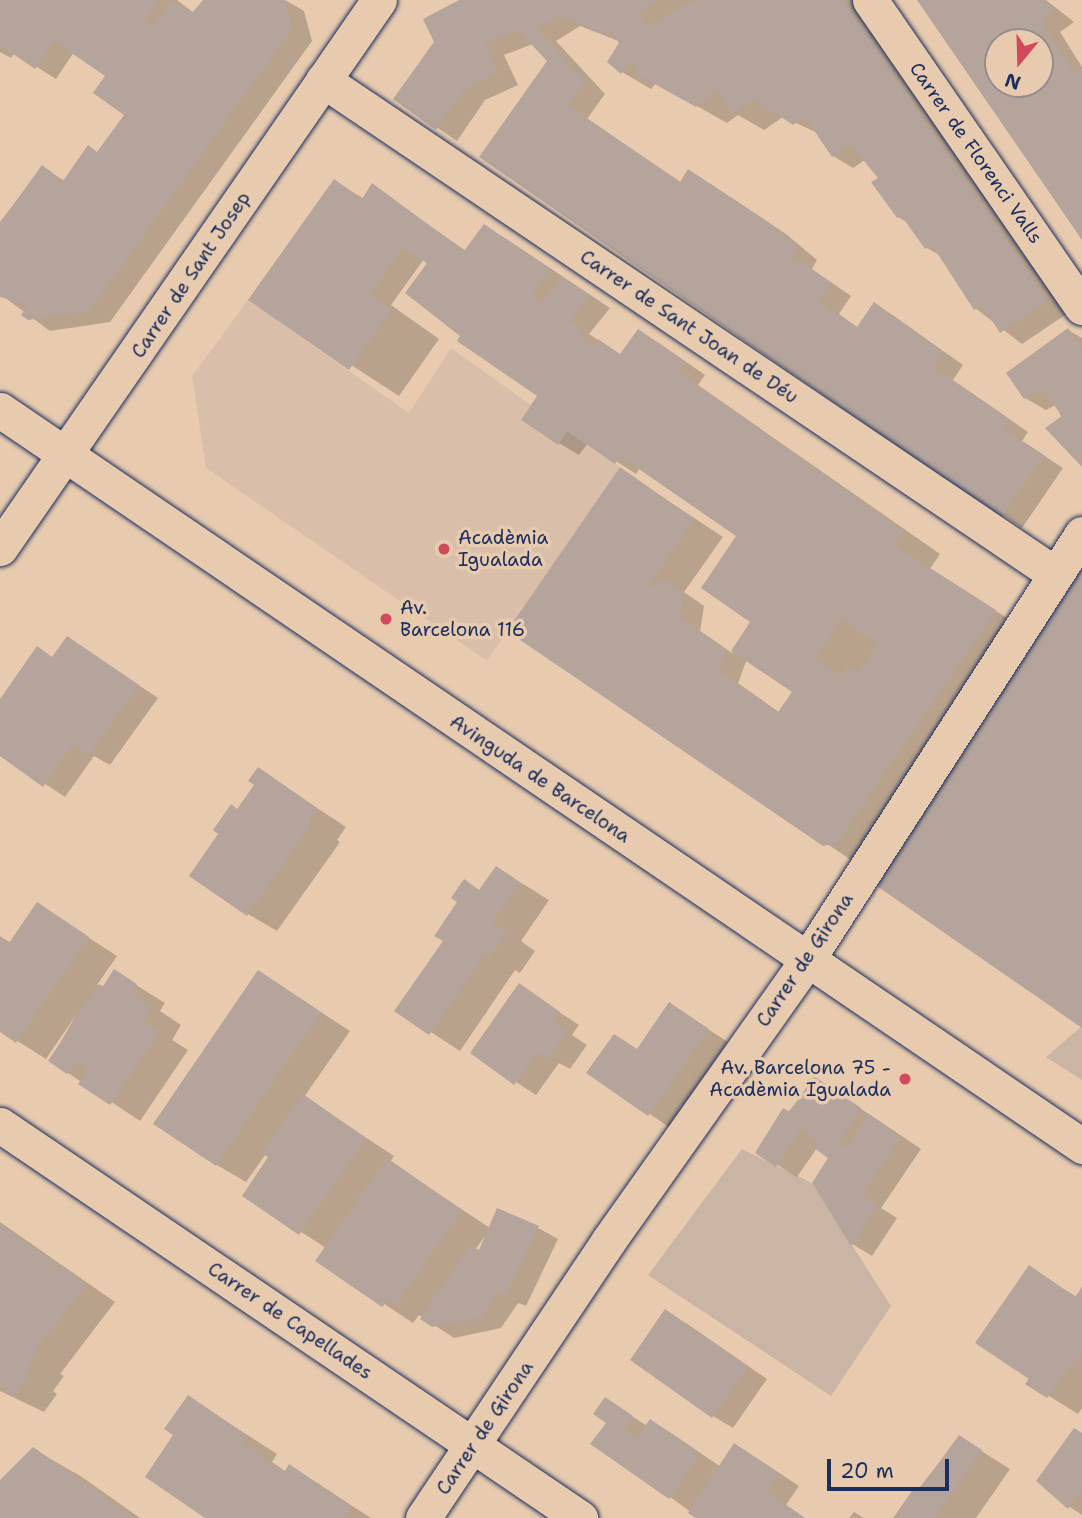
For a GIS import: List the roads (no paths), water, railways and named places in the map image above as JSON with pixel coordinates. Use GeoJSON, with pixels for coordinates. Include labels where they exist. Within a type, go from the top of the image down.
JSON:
{"type":"FeatureCollection","features":[{"type":"Feature","properties":{"kind":"street","name":"Carrer de Florenci Valls"},"geometry":{"type":"LineString","coordinates":[[870,0],[1082,307]]}},
{"type":"Feature","properties":{"kind":"street","name":"Carrer de Sant Josep"},"geometry":{"type":"LineString","coordinates":[[0,548],[67,457],[323,80],[372,1]]}},
{"type":"Feature","properties":{"kind":"street","name":"Carrer de Sant Joan de Déu"},"geometry":{"type":"LineString","coordinates":[[323,80],[1055,574]]}},
{"type":"Feature","properties":{"kind":"street","name":"Avinguda de Barcelona"},"geometry":{"type":"LineString","coordinates":[[0,410],[1082,1146]]}},
{"type":"Feature","properties":{"kind":"street","name":"Carrer de Girona"},"geometry":{"type":"LineString","coordinates":[[424,1518],[609,1240],[807,960],[1082,534]]}},
{"type":"Feature","properties":{"kind":"street","name":"Carrer de Capellades"},"geometry":{"type":"LineString","coordinates":[[0,1125],[580,1518]]}},
{"type":"Feature","properties":{"kind":"place","name":"Acadèmia Igualada"},"geometry":{"type":"Point","coordinates":[444,549]}},
{"type":"Feature","properties":{"kind":"place","name":"Av. Barcelona 116"},"geometry":{"type":"Point","coordinates":[386,619]}},
{"type":"Feature","properties":{"kind":"place","name":"Av. Barcelona 75 - Acadèmia Igualada"},"geometry":{"type":"Point","coordinates":[905,1079]}}]}
